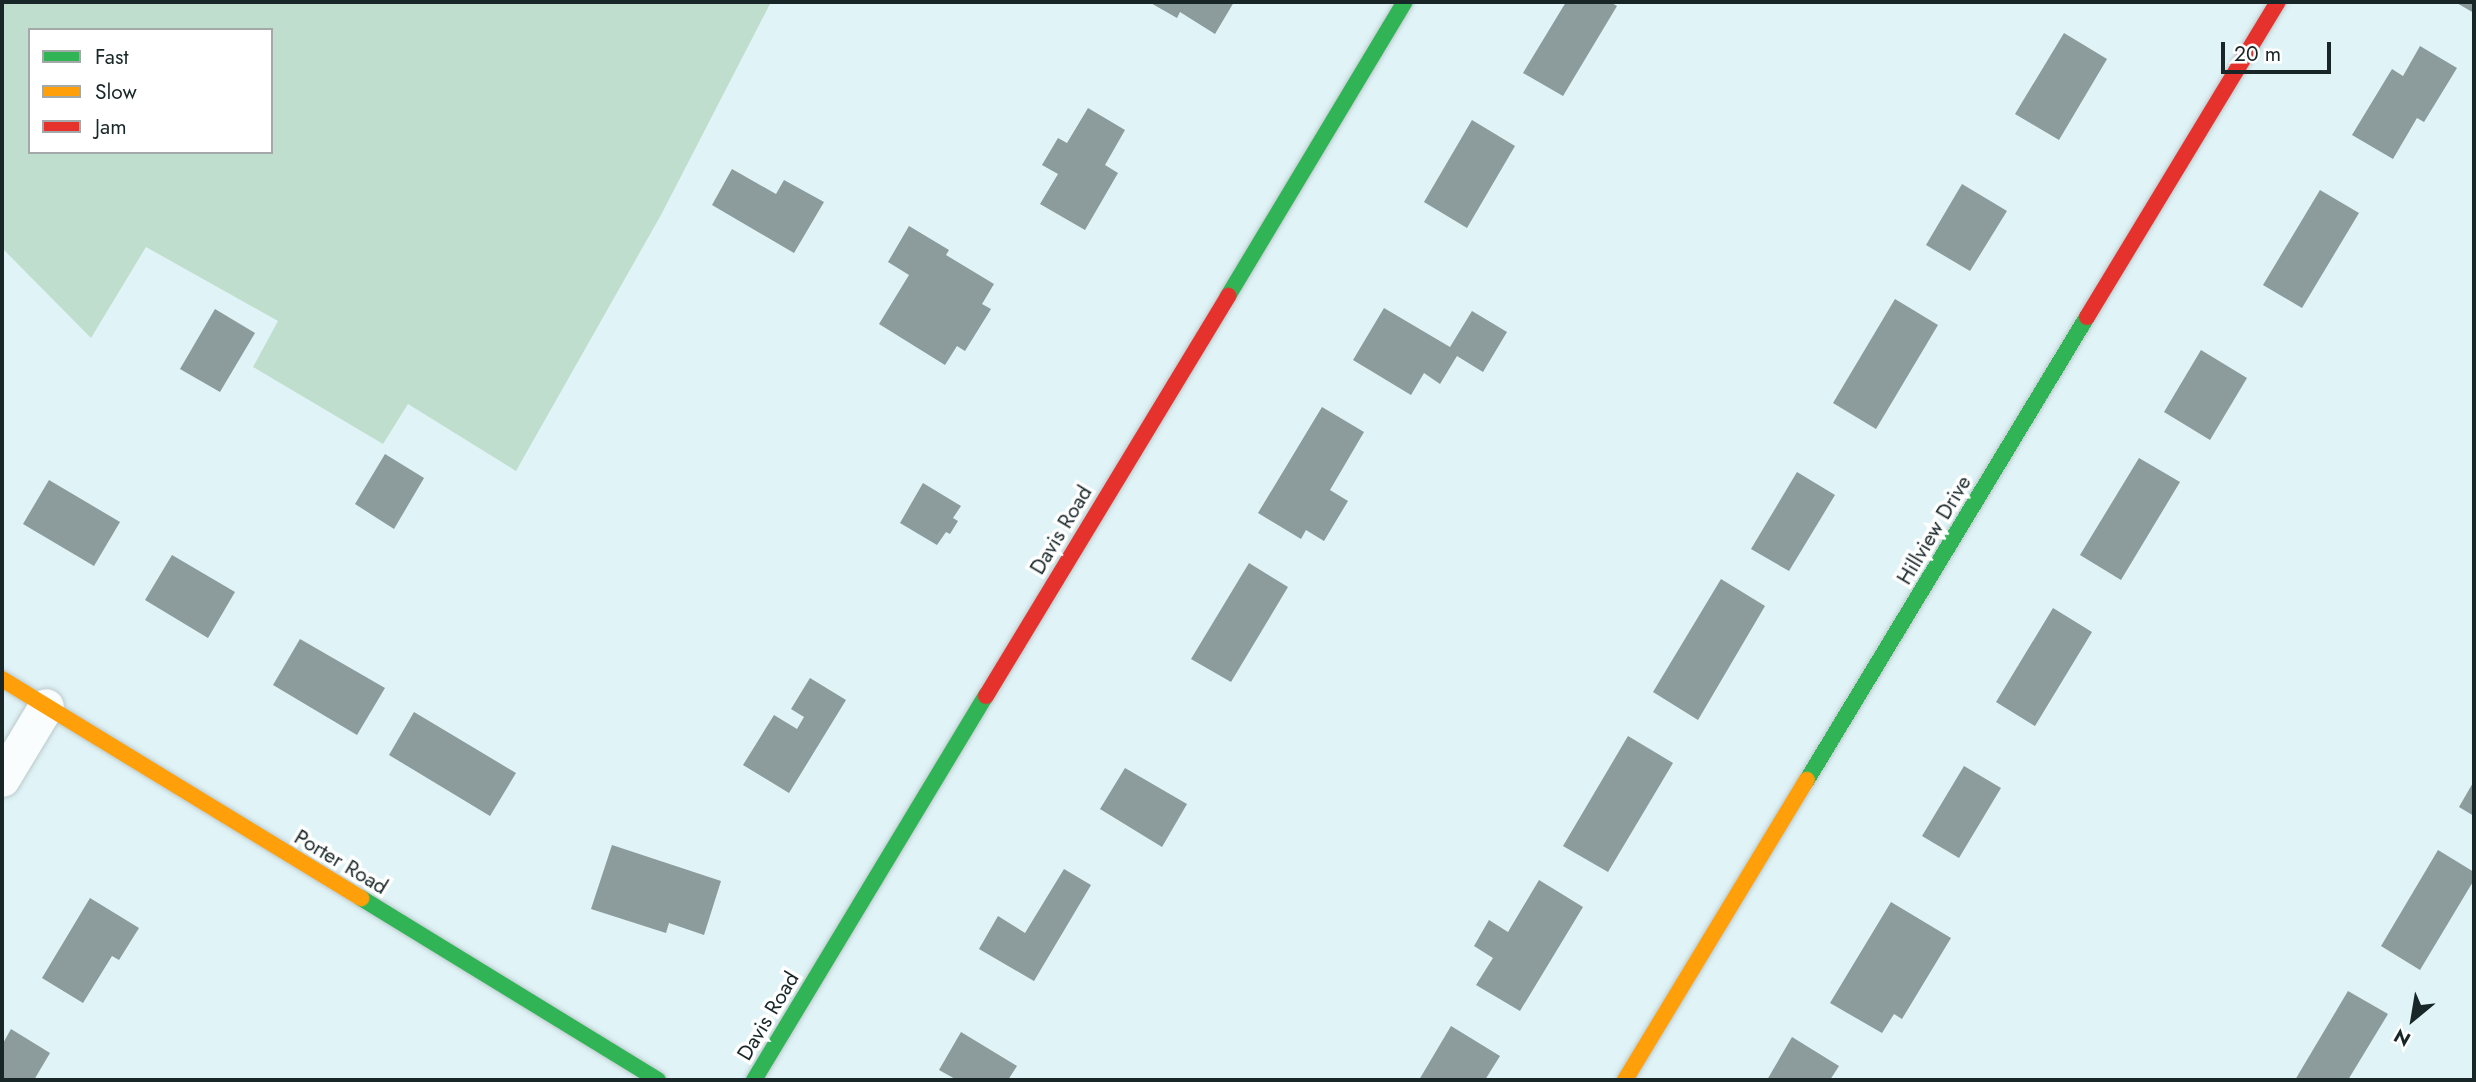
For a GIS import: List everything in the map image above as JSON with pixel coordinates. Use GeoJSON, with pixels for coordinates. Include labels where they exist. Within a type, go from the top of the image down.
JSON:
{"type":"FeatureCollection","features":[{"type":"Feature","properties":{"kind":"street","name":"Davis Road"},"geometry":{"type":"LineString","coordinates":[[754,1080],[1405,2]]}},
{"type":"Feature","properties":{"kind":"street","name":"Hillview Drive"},"geometry":{"type":"LineString","coordinates":[[1625,1080],[2278,2]]}},
{"type":"Feature","properties":{"kind":"street","name":"Porter Road"},"geometry":{"type":"LineString","coordinates":[[2,680],[658,1080]]}},
{"type":"Feature","properties":{"kind":"street"},"geometry":{"type":"LineString","coordinates":[[2,779],[46,706]]}},
{"type":"Feature","properties":{"kind":"green space"},"geometry":{"type":"Polygon","coordinates":[[[2,2],[771,2],[661,215],[516,471],[408,404],[383,444],[253,367],[278,321],[146,247],[91,338],[2,248],[2,2]]]}},
{"type":"Feature","properties":{"kind":"building"},"geometry":{"type":"Polygon","coordinates":[[[1149,2],[1234,2],[1215,34],[1180,12],[1177,18],[1149,2]]]}},
{"type":"Feature","properties":{"kind":"building"},"geometry":{"type":"Polygon","coordinates":[[[1566,2],[1610,2],[1617,6],[1563,96],[1523,73],[1566,2]]]}},
{"type":"Feature","properties":{"kind":"building"},"geometry":{"type":"Polygon","coordinates":[[[2455,2],[2474,2],[2474,13],[2455,2]]]}},
{"type":"Feature","properties":{"kind":"building"},"geometry":{"type":"Polygon","coordinates":[[[2064,33],[2107,59],[2059,140],[2015,114],[2064,33]]]}},
{"type":"Feature","properties":{"kind":"building"},"geometry":{"type":"Polygon","coordinates":[[[2420,46],[2457,68],[2424,122],[2417,118],[2393,159],[2352,135],[2392,69],[2403,76],[2420,46]]]}},
{"type":"Feature","properties":{"kind":"building"},"geometry":{"type":"Polygon","coordinates":[[[1088,108],[1125,130],[1105,165],[1118,173],[1085,230],[1040,204],[1058,174],[1042,165],[1058,138],[1067,143],[1088,108]]]}},
{"type":"Feature","properties":{"kind":"building"},"geometry":{"type":"Polygon","coordinates":[[[1472,120],[1515,146],[1467,228],[1424,202],[1472,120]]]}},
{"type":"Feature","properties":{"kind":"building"},"geometry":{"type":"Polygon","coordinates":[[[732,169],[776,194],[784,180],[824,202],[794,253],[712,205],[732,169]]]}},
{"type":"Feature","properties":{"kind":"building"},"geometry":{"type":"Polygon","coordinates":[[[1962,184],[2007,211],[1970,271],[1926,245],[1962,184]]]}},
{"type":"Feature","properties":{"kind":"building"},"geometry":{"type":"Polygon","coordinates":[[[2320,190],[2359,213],[2302,308],[2263,285],[2320,190]]]}},
{"type":"Feature","properties":{"kind":"building"},"geometry":{"type":"Polygon","coordinates":[[[909,226],[949,250],[946,255],[994,284],[982,304],[991,309],[965,351],[957,346],[945,365],[879,324],[909,275],[888,262],[909,226]]]}},
{"type":"Feature","properties":{"kind":"building"},"geometry":{"type":"Polygon","coordinates":[[[1895,299],[1938,325],[1876,429],[1833,403],[1895,299]]]}},
{"type":"Feature","properties":{"kind":"building"},"geometry":{"type":"Polygon","coordinates":[[[1384,308],[1450,347],[1472,311],[1507,332],[1483,372],[1457,356],[1440,384],[1424,373],[1411,395],[1353,360],[1384,308]]]}},
{"type":"Feature","properties":{"kind":"building"},"geometry":{"type":"Polygon","coordinates":[[[215,309],[255,333],[220,392],[180,369],[215,309]]]}},
{"type":"Feature","properties":{"kind":"building"},"geometry":{"type":"Polygon","coordinates":[[[2201,350],[2247,378],[2210,440],[2164,412],[2201,350]]]}},
{"type":"Feature","properties":{"kind":"building"},"geometry":{"type":"Polygon","coordinates":[[[1322,407],[1364,432],[1330,490],[1348,501],[1324,541],[1306,530],[1301,539],[1258,513],[1322,407]]]}},
{"type":"Feature","properties":{"kind":"building"},"geometry":{"type":"Polygon","coordinates":[[[385,454],[424,478],[394,529],[355,504],[385,454]]]}},
{"type":"Feature","properties":{"kind":"building"},"geometry":{"type":"Polygon","coordinates":[[[2139,458],[2180,482],[2121,580],[2080,555],[2139,458]]]}},
{"type":"Feature","properties":{"kind":"building"},"geometry":{"type":"Polygon","coordinates":[[[1797,472],[1835,495],[1789,571],[1751,549],[1797,472]]]}},
{"type":"Feature","properties":{"kind":"building"},"geometry":{"type":"Polygon","coordinates":[[[49,480],[120,522],[94,566],[23,524],[49,480]]]}},
{"type":"Feature","properties":{"kind":"building"},"geometry":{"type":"Polygon","coordinates":[[[923,483],[961,506],[953,518],[958,521],[950,534],[946,532],[937,545],[900,523],[923,483]]]}},
{"type":"Feature","properties":{"kind":"building"},"geometry":{"type":"Polygon","coordinates":[[[172,555],[235,592],[208,638],[145,600],[172,555]]]}},
{"type":"Feature","properties":{"kind":"building"},"geometry":{"type":"Polygon","coordinates":[[[1249,563],[1288,587],[1231,682],[1191,659],[1249,563]]]}},
{"type":"Feature","properties":{"kind":"building"},"geometry":{"type":"Polygon","coordinates":[[[1721,579],[1765,606],[1698,720],[1653,692],[1721,579]]]}},
{"type":"Feature","properties":{"kind":"building"},"geometry":{"type":"Polygon","coordinates":[[[2053,608],[2092,632],[2035,726],[1996,702],[2053,608]]]}},
{"type":"Feature","properties":{"kind":"building"},"geometry":{"type":"Polygon","coordinates":[[[300,639],[385,688],[357,735],[273,685],[300,639]]]}},
{"type":"Feature","properties":{"kind":"building"},"geometry":{"type":"Polygon","coordinates":[[[810,678],[846,700],[789,793],[743,765],[774,715],[797,729],[804,717],[791,709],[810,678]]]}},
{"type":"Feature","properties":{"kind":"building"},"geometry":{"type":"Polygon","coordinates":[[[414,712],[516,773],[490,816],[389,755],[414,712]]]}},
{"type":"Feature","properties":{"kind":"building"},"geometry":{"type":"Polygon","coordinates":[[[1628,736],[1673,763],[1608,872],[1563,846],[1628,736]]]}},
{"type":"Feature","properties":{"kind":"building"},"geometry":{"type":"Polygon","coordinates":[[[1964,766],[2001,788],[1959,858],[1922,836],[1964,766]]]}},
{"type":"Feature","properties":{"kind":"building"},"geometry":{"type":"Polygon","coordinates":[[[1125,768],[1187,804],[1162,847],[1100,809],[1125,768]]]}},
{"type":"Feature","properties":{"kind":"building"},"geometry":{"type":"Polygon","coordinates":[[[2474,781],[2474,816],[2459,807],[2474,781]]]}},
{"type":"Feature","properties":{"kind":"building"},"geometry":{"type":"Polygon","coordinates":[[[612,845],[721,881],[704,935],[669,923],[666,933],[591,909],[612,845]]]}},
{"type":"Feature","properties":{"kind":"building"},"geometry":{"type":"Polygon","coordinates":[[[2438,850],[2474,872],[2474,880],[2420,970],[2381,946],[2438,850]]]}},
{"type":"Feature","properties":{"kind":"building"},"geometry":{"type":"Polygon","coordinates":[[[1064,869],[1091,885],[1034,981],[979,949],[998,916],[1025,933],[1064,869]]]}},
{"type":"Feature","properties":{"kind":"building"},"geometry":{"type":"Polygon","coordinates":[[[1539,880],[1583,907],[1520,1011],[1476,985],[1493,958],[1474,946],[1489,920],[1508,932],[1539,880]]]}},
{"type":"Feature","properties":{"kind":"building"},"geometry":{"type":"Polygon","coordinates":[[[90,898],[139,928],[119,960],[112,956],[83,1003],[42,978],[90,898]]]}},
{"type":"Feature","properties":{"kind":"building"},"geometry":{"type":"Polygon","coordinates":[[[1891,902],[1951,938],[1902,1019],[1894,1014],[1882,1033],[1830,1003],[1891,902]]]}},
{"type":"Feature","properties":{"kind":"building"},"geometry":{"type":"Polygon","coordinates":[[[2348,991],[2388,1014],[2348,1080],[2295,1080],[2348,991]]]}},
{"type":"Feature","properties":{"kind":"building"},"geometry":{"type":"Polygon","coordinates":[[[1451,1026],[1500,1056],[1485,1080],[1419,1080],[1451,1026]]]}},
{"type":"Feature","properties":{"kind":"building"},"geometry":{"type":"Polygon","coordinates":[[[11,1029],[50,1053],[34,1080],[2,1080],[2,1045],[11,1029]]]}},
{"type":"Feature","properties":{"kind":"building"},"geometry":{"type":"Polygon","coordinates":[[[961,1032],[1017,1066],[1008,1080],[957,1080],[939,1070],[961,1032]]]}},
{"type":"Feature","properties":{"kind":"building"},"geometry":{"type":"Polygon","coordinates":[[[1792,1037],[1839,1066],[1830,1080],[1767,1080],[1792,1037]]]}},
{"type":"Feature","properties":{"kind":"traffic: fast"},"geometry":{"type":"LineString","coordinates":[[1228,296],[1405,2]]}},
{"type":"Feature","properties":{"kind":"traffic: fast"},"geometry":{"type":"LineString","coordinates":[[1807,780],[2087,317]]}},
{"type":"Feature","properties":{"kind":"traffic: fast"},"geometry":{"type":"LineString","coordinates":[[754,1080],[986,696]]}},
{"type":"Feature","properties":{"kind":"traffic: fast"},"geometry":{"type":"LineString","coordinates":[[361,898],[658,1080]]}},
{"type":"Feature","properties":{"kind":"traffic: slow"},"geometry":{"type":"LineString","coordinates":[[2,679],[361,898]]}},
{"type":"Feature","properties":{"kind":"traffic: slow"},"geometry":{"type":"LineString","coordinates":[[1625,1080],[1807,780]]}},
{"type":"Feature","properties":{"kind":"traffic: jam"},"geometry":{"type":"LineString","coordinates":[[2087,317],[2278,2]]}},
{"type":"Feature","properties":{"kind":"traffic: jam"},"geometry":{"type":"LineString","coordinates":[[986,696],[1228,296]]}}]}
